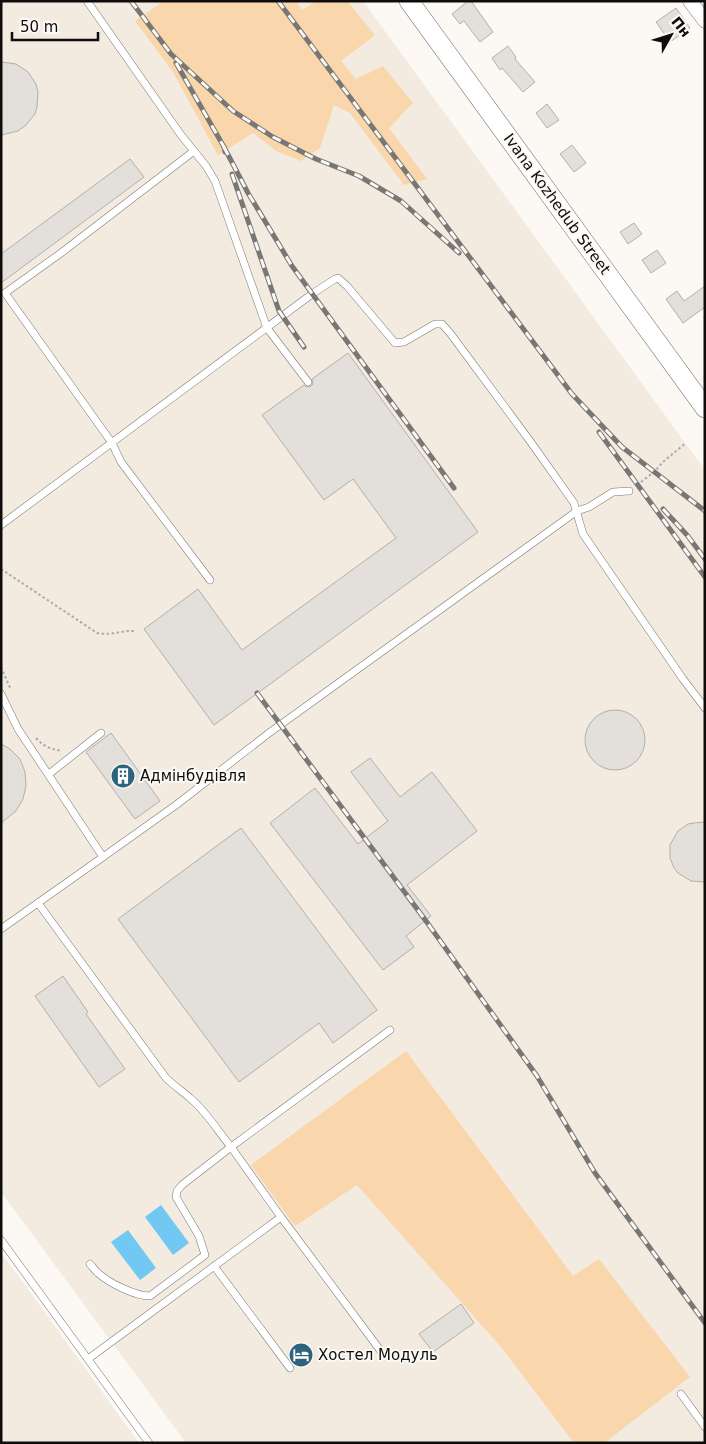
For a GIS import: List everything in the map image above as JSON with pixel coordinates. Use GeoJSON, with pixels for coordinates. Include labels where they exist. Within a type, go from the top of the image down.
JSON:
{"type":"FeatureCollection","features":[{"type":"Feature","properties":{"kind":"street","name":"Ivana Kozhedub Street"},"geometry":{"type":"LineString","coordinates":[[409,1],[705,408]]}},
{"type":"Feature","properties":{"kind":"street"},"geometry":{"type":"LineString","coordinates":[[690,1],[705,21]]}},
{"type":"Feature","properties":{"kind":"lane"},"geometry":{"type":"LineString","coordinates":[[87,1],[215,181],[267,328],[308,382]]}},
{"type":"Feature","properties":{"kind":"lane"},"geometry":{"type":"LineString","coordinates":[[194,151],[69,247],[5,293],[112,443],[121,462],[210,580]]}},
{"type":"Feature","properties":{"kind":"lane"},"geometry":{"type":"LineString","coordinates":[[1,525],[312,294],[338,278],[395,343],[404,342],[434,324],[442,324],[450,333],[530,440],[574,503],[583,534],[705,708]]}},
{"type":"Feature","properties":{"kind":"lane"},"geometry":{"type":"LineString","coordinates":[[1,929],[176,805],[269,733],[577,512],[613,492],[629,491]]}},
{"type":"Feature","properties":{"kind":"lane"},"geometry":{"type":"LineString","coordinates":[[1,694],[18,729],[103,857]]}},
{"type":"Feature","properties":{"kind":"lane"},"geometry":{"type":"LineString","coordinates":[[49,774],[101,733]]}},
{"type":"Feature","properties":{"kind":"lane"},"geometry":{"type":"LineString","coordinates":[[38,903],[166,1078],[191,1098],[231,1147],[380,1350]]}},
{"type":"Feature","properties":{"kind":"lane"},"geometry":{"type":"LineString","coordinates":[[90,1264],[98,1273],[117,1285],[143,1296],[150,1296],[205,1255],[199,1236],[176,1197],[177,1191],[231,1147],[390,1030]]}},
{"type":"Feature","properties":{"kind":"lane"},"geometry":{"type":"LineString","coordinates":[[88,1359],[281,1217]]}},
{"type":"Feature","properties":{"kind":"lane"},"geometry":{"type":"LineString","coordinates":[[1,1240],[149,1443]]}},
{"type":"Feature","properties":{"kind":"lane"},"geometry":{"type":"LineString","coordinates":[[214,1266],[290,1368]]}},
{"type":"Feature","properties":{"kind":"lane"},"geometry":{"type":"LineString","coordinates":[[681,1394],[705,1427]]}},
{"type":"Feature","properties":{"kind":"path"},"geometry":{"type":"LineString","coordinates":[[629,491],[654,472],[686,443]]}},
{"type":"Feature","properties":{"kind":"path"},"geometry":{"type":"LineString","coordinates":[[1,569],[96,633],[104,635],[128,630],[135,631]]}},
{"type":"Feature","properties":{"kind":"path"},"geometry":{"type":"LineString","coordinates":[[1,667],[10,690]]}},
{"type":"Feature","properties":{"kind":"path"},"geometry":{"type":"LineString","coordinates":[[36,738],[41,744],[50,749],[76,753]]}},
{"type":"Feature","properties":{"kind":"shaded area"},"geometry":{"type":"Polygon","coordinates":[[[1,1],[363,1],[705,470],[705,1443],[186,1443],[1,1192],[1,1]]]}},
{"type":"Feature","properties":{"kind":"shaded area"},"geometry":{"type":"Polygon","coordinates":[[[164,1],[296,1],[302,10],[317,1],[347,1],[375,35],[341,61],[356,79],[383,66],[413,103],[389,128],[427,179],[404,185],[350,113],[334,105],[320,148],[301,161],[276,151],[253,133],[218,155],[173,72],[135,21],[164,1]]]}},
{"type":"Feature","properties":{"kind":"shaded area"},"geometry":{"type":"Polygon","coordinates":[[[406,1051],[573,1276],[599,1259],[690,1377],[604,1443],[574,1443],[502,1348],[357,1185],[295,1226],[251,1165],[406,1051]]]}},
{"type":"Feature","properties":{"kind":"shaded area"},"geometry":{"type":"Polygon","coordinates":[[[1,1253],[25,1285],[139,1443],[1,1443],[1,1253]]]}},
{"type":"Feature","properties":{"kind":"water"},"geometry":{"type":"Polygon","coordinates":[[[161,1205],[189,1243],[173,1255],[145,1217],[161,1205]]]}},
{"type":"Feature","properties":{"kind":"water"},"geometry":{"type":"Polygon","coordinates":[[[128,1230],[156,1268],[140,1280],[111,1242],[128,1230]]]}},
{"type":"Feature","properties":{"kind":"building"},"geometry":{"type":"Polygon","coordinates":[[[468,1],[471,1],[493,32],[480,42],[464,21],[460,24],[452,14],[468,1]]]}},
{"type":"Feature","properties":{"kind":"building"},"geometry":{"type":"Polygon","coordinates":[[[676,8],[690,28],[670,42],[656,22],[676,8]]]}},
{"type":"Feature","properties":{"kind":"building"},"geometry":{"type":"Polygon","coordinates":[[[508,46],[516,57],[515,59],[535,82],[523,92],[502,68],[500,70],[492,58],[508,46]]]}},
{"type":"Feature","properties":{"kind":"building"},"geometry":{"type":"Polygon","coordinates":[[[1,62],[16,64],[28,72],[36,84],[38,92],[35,114],[26,125],[18,131],[1,135],[1,62]]]}},
{"type":"Feature","properties":{"kind":"building"},"geometry":{"type":"Polygon","coordinates":[[[547,104],[559,120],[547,128],[536,113],[547,104]]]}},
{"type":"Feature","properties":{"kind":"building"},"geometry":{"type":"Polygon","coordinates":[[[572,145],[586,163],[574,172],[560,154],[572,145]]]}},
{"type":"Feature","properties":{"kind":"building"},"geometry":{"type":"Polygon","coordinates":[[[130,159],[144,177],[1,283],[1,254],[130,159]]]}},
{"type":"Feature","properties":{"kind":"building"},"geometry":{"type":"Polygon","coordinates":[[[634,223],[642,234],[628,244],[620,232],[634,223]]]}},
{"type":"Feature","properties":{"kind":"building"},"geometry":{"type":"Polygon","coordinates":[[[657,250],[666,263],[651,273],[642,260],[657,250]]]}},
{"type":"Feature","properties":{"kind":"building"},"geometry":{"type":"Polygon","coordinates":[[[705,286],[705,307],[683,323],[666,299],[677,291],[684,301],[705,286]]]}},
{"type":"Feature","properties":{"kind":"building"},"geometry":{"type":"Polygon","coordinates":[[[348,353],[478,532],[214,725],[144,629],[198,589],[242,650],[396,538],[353,479],[324,500],[262,415],[304,385],[306,387],[311,386],[313,384],[312,379],[348,353]]]}},
{"type":"Feature","properties":{"kind":"building"},"geometry":{"type":"Polygon","coordinates":[[[615,710],[631,715],[636,719],[640,724],[645,740],[640,756],[636,761],[631,765],[615,770],[599,765],[594,761],[590,756],[585,740],[590,724],[594,719],[599,715],[615,710]]]}},
{"type":"Feature","properties":{"kind":"building","name":"Адмінбудівля"},"geometry":{"type":"Polygon","coordinates":[[[111,733],[160,801],[135,819],[86,752],[111,733]]]}},
{"type":"Feature","properties":{"kind":"building"},"geometry":{"type":"Polygon","coordinates":[[[1,744],[10,749],[20,759],[25,772],[26,786],[23,799],[16,811],[1,823],[1,744]]]}},
{"type":"Feature","properties":{"kind":"building"},"geometry":{"type":"Polygon","coordinates":[[[370,758],[400,797],[432,772],[477,831],[407,885],[431,916],[406,936],[414,947],[383,970],[270,823],[315,788],[358,844],[388,821],[351,772],[370,758]]]}},
{"type":"Feature","properties":{"kind":"building"},"geometry":{"type":"Polygon","coordinates":[[[705,822],[705,882],[691,881],[678,873],[674,868],[670,858],[670,845],[678,831],[688,824],[705,822]]]}},
{"type":"Feature","properties":{"kind":"building"},"geometry":{"type":"Polygon","coordinates":[[[241,828],[377,1010],[333,1043],[319,1023],[239,1082],[118,919],[241,828]]]}},
{"type":"Feature","properties":{"kind":"building"},"geometry":{"type":"Polygon","coordinates":[[[63,976],[88,1012],[86,1014],[125,1069],[99,1087],[35,996],[63,976]]]}},
{"type":"Feature","properties":{"kind":"building"},"geometry":{"type":"Polygon","coordinates":[[[461,1304],[474,1323],[433,1352],[419,1334],[461,1304]]]}},
{"type":"Feature","properties":{"kind":"railway"},"geometry":{"type":"LineString","coordinates":[[131,1],[171,54],[233,111],[273,137],[316,159],[359,176],[401,201],[459,253]]}},
{"type":"Feature","properties":{"kind":"railway"},"geometry":{"type":"LineString","coordinates":[[278,1],[572,394],[622,447],[705,511]]}},
{"type":"Feature","properties":{"kind":"railway"},"geometry":{"type":"LineString","coordinates":[[176,63],[224,147],[225,152]]}},
{"type":"Feature","properties":{"kind":"railway"},"geometry":{"type":"LineString","coordinates":[[224,147],[248,193],[292,266],[454,488]]}},
{"type":"Feature","properties":{"kind":"railway"},"geometry":{"type":"LineString","coordinates":[[232,174],[279,311],[304,347]]}},
{"type":"Feature","properties":{"kind":"railway"},"geometry":{"type":"LineString","coordinates":[[599,432],[705,577]]}},
{"type":"Feature","properties":{"kind":"railway"},"geometry":{"type":"LineString","coordinates":[[663,509],[687,535],[705,559]]}},
{"type":"Feature","properties":{"kind":"railway"},"geometry":{"type":"LineString","coordinates":[[257,693],[426,921],[537,1076],[595,1173],[705,1323]]}},
{"type":"Feature","properties":{"kind":"place","name":"Адмінбудівля"},"geometry":{"type":"Point","coordinates":[123,776]}},
{"type":"Feature","properties":{"kind":"place","name":"Хостел Модуль"},"geometry":{"type":"Point","coordinates":[301,1355]}}]}
